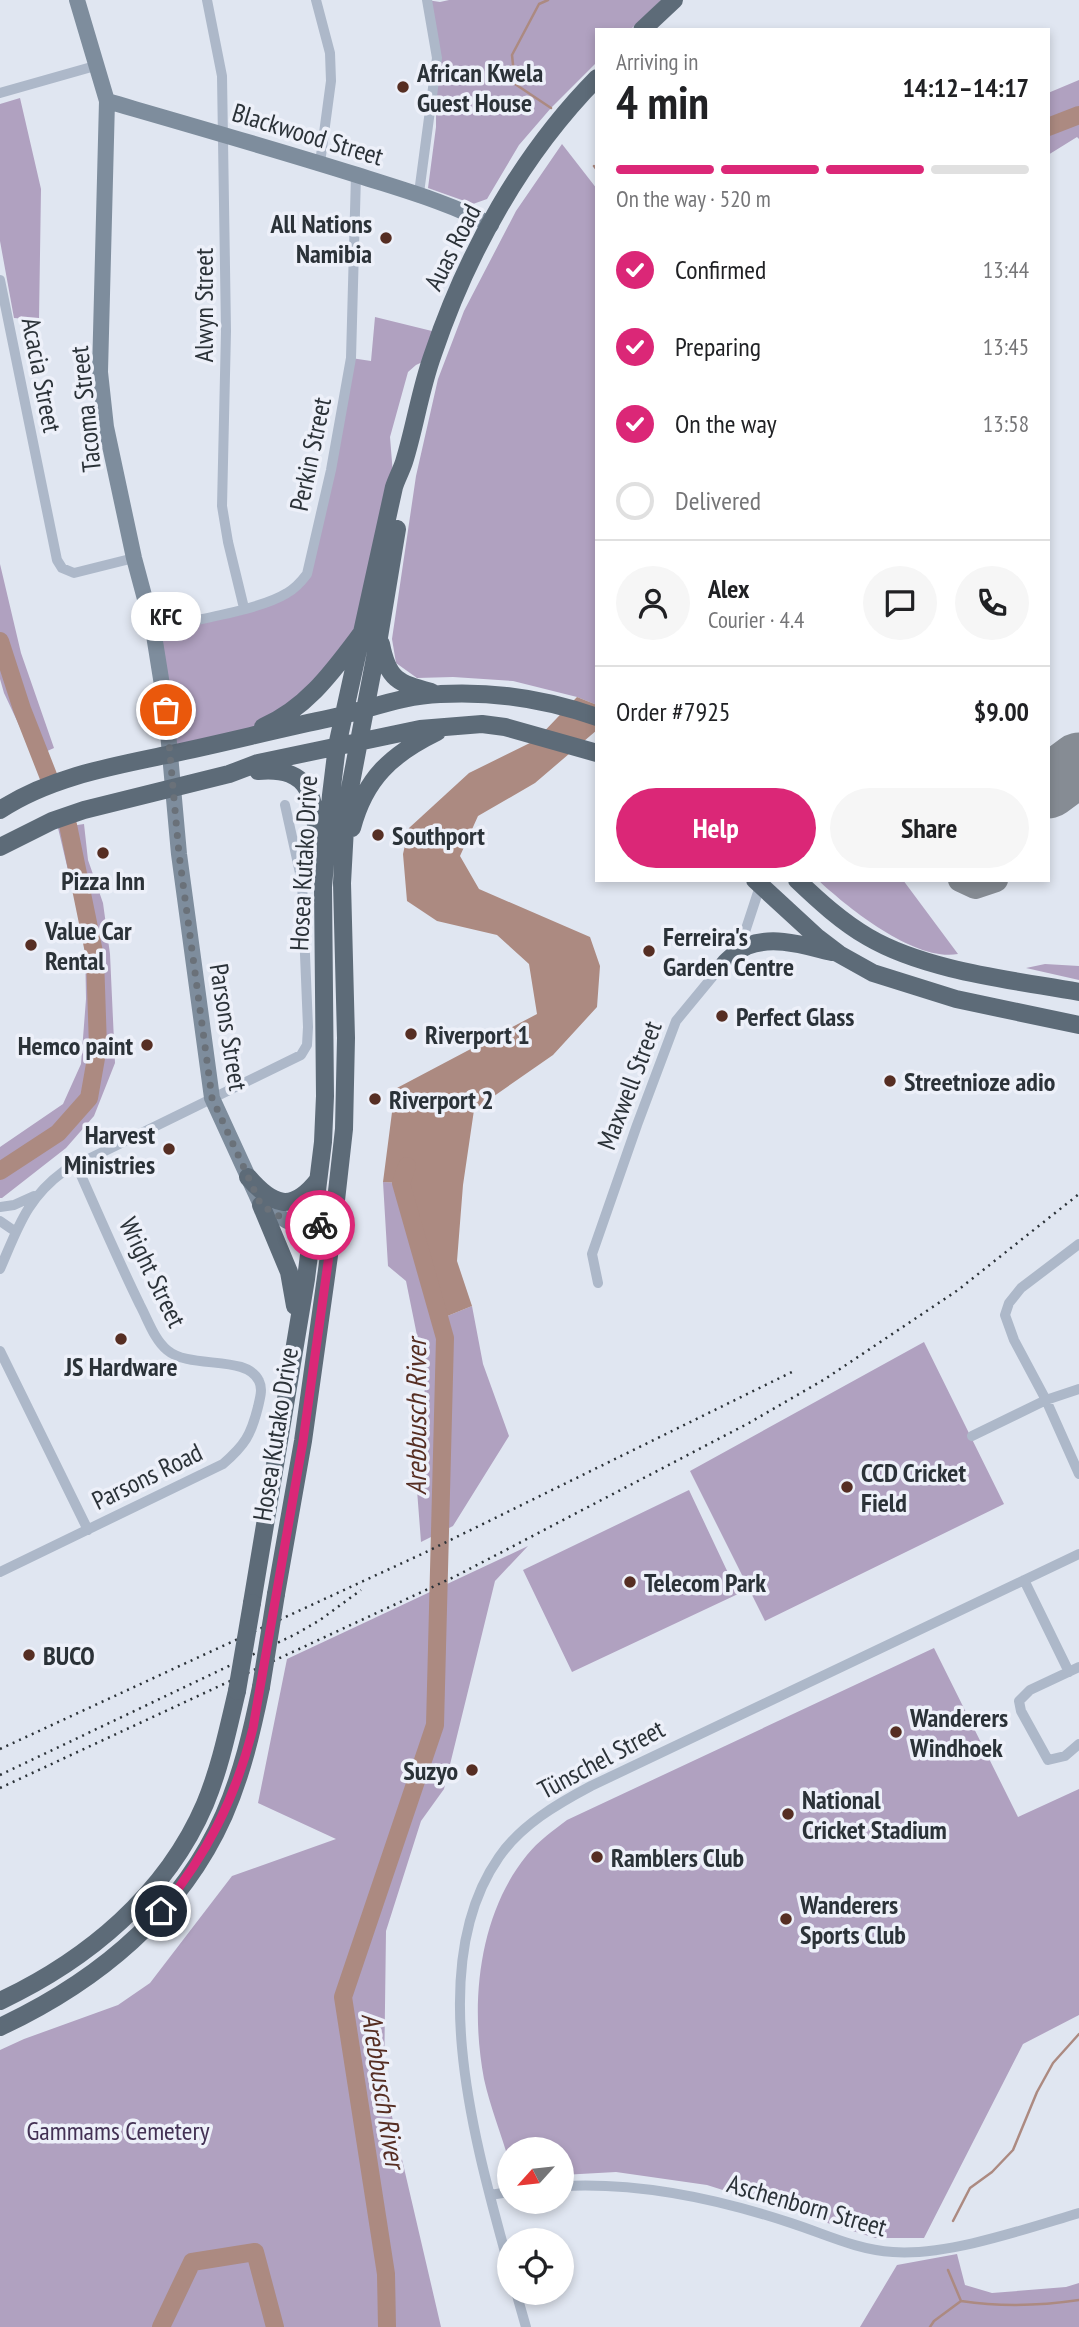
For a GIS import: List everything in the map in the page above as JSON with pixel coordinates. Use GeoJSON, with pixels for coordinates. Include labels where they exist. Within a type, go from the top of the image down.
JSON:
{"type":"FeatureCollection","features":[{"type":"Feature","properties":{"kind":"main road"},"geometry":{"type":"LineString","coordinates":[[644,28],[674,0]]}},
{"type":"Feature","properties":{"kind":"main road","name":"Auas Road"},"geometry":{"type":"LineString","coordinates":[[358,741],[372,633],[403,490],[403,466],[440,333],[491,225],[529,157],[573,102],[595,80]]}},
{"type":"Feature","properties":{"kind":"main road"},"geometry":{"type":"LineString","coordinates":[[0,847],[52,821],[84,810],[171,771],[289,713],[316,692],[372,633],[387,669],[398,682],[438,694]]}},
{"type":"Feature","properties":{"kind":"main road","name":"Auas Road"},"geometry":{"type":"LineString","coordinates":[[344,715],[372,633]]}},
{"type":"Feature","properties":{"kind":"main road"},"geometry":{"type":"LineString","coordinates":[[238,738],[399,700],[438,694],[502,695],[564,706],[595,716]]}},
{"type":"Feature","properties":{"kind":"main road","name":"Hosea Kutako Drive"},"geometry":{"type":"LineString","coordinates":[[0,2001],[60,1969],[117,1927],[152,1889],[181,1848],[206,1801],[222,1758],[252,1603],[313,1224],[325,1096],[324,850],[337,746],[344,715]]}},
{"type":"Feature","properties":{"kind":"main road"},"geometry":{"type":"LineString","coordinates":[[229,774],[258,763],[358,741],[452,725],[482,724],[532,734],[592,751]]}},
{"type":"Feature","properties":{"kind":"main road"},"geometry":{"type":"LineString","coordinates":[[342,883],[355,815],[368,787],[387,763],[410,746],[452,725]]}},
{"type":"Feature","properties":{"kind":"main road","name":"Hosea Kutako Drive"},"geometry":{"type":"LineString","coordinates":[[0,2027],[58,1997],[106,1965],[142,1933],[180,1888],[211,1840],[225,1812],[246,1754],[261,1687],[303,1441],[344,1129],[346,1038],[342,883],[346,809],[358,741]]}},
{"type":"Feature","properties":{"kind":"main road"},"geometry":{"type":"LineString","coordinates":[[0,810],[29,793],[62,781],[171,771],[229,774],[278,769],[296,778],[312,797],[316,824],[323,962]]}},
{"type":"Feature","properties":{"kind":"main road"},"geometry":{"type":"LineString","coordinates":[[759,882],[839,954],[873,973],[956,999],[1079,1025]]}},
{"type":"Feature","properties":{"kind":"main road"},"geometry":{"type":"LineString","coordinates":[[799,882],[853,928],[888,947],[934,963],[1079,992]]}},
{"type":"Feature","properties":{"kind":"main road"},"geometry":{"type":"LineString","coordinates":[[725,963],[745,946],[762,943],[790,943],[839,954]]}},
{"type":"Feature","properties":{"kind":"main road"},"geometry":{"type":"LineString","coordinates":[[248,1177],[269,1198],[290,1202],[308,1193],[318,1180]]}},
{"type":"Feature","properties":{"kind":"main road"},"geometry":{"type":"LineString","coordinates":[[261,1205],[289,1272],[297,1327]]}},
{"type":"Feature","properties":{"kind":"street","name":"Tacoma Street"},"geometry":{"type":"LineString","coordinates":[[76,0],[107,101],[100,372],[109,447],[153,629],[166,710],[171,771]]}},
{"type":"Feature","properties":{"kind":"street","name":"Alwyn Street"},"geometry":{"type":"LineString","coordinates":[[207,0],[222,76],[226,331],[222,506],[244,608]]}},
{"type":"Feature","properties":{"kind":"street"},"geometry":{"type":"LineString","coordinates":[[316,0],[330,53],[331,81],[320,163]]}},
{"type":"Feature","properties":{"kind":"street"},"geometry":{"type":"LineString","coordinates":[[419,193],[438,58],[427,0]]}},
{"type":"Feature","properties":{"kind":"street"},"geometry":{"type":"LineString","coordinates":[[0,93],[95,66]]}},
{"type":"Feature","properties":{"kind":"street","name":"Blackwood Street"},"geometry":{"type":"LineString","coordinates":[[107,101],[419,193],[491,225]]}},
{"type":"Feature","properties":{"kind":"street","name":"Perkin Street"},"geometry":{"type":"LineString","coordinates":[[153,629],[244,608],[285,595],[307,574],[331,470],[351,358],[356,175]]}},
{"type":"Feature","properties":{"kind":"street","name":"Acacia Street"},"geometry":{"type":"LineString","coordinates":[[0,280],[57,560],[62,568],[74,573],[134,558]]}},
{"type":"Feature","properties":{"kind":"street","name":"Parsons Street"},"geometry":{"type":"LineString","coordinates":[[171,771],[212,1098],[261,1205]]}},
{"type":"Feature","properties":{"kind":"street"},"geometry":{"type":"LineString","coordinates":[[1,1264],[23,1215],[36,1195],[50,1181],[76,1164],[301,1055],[307,1045],[302,882],[285,804]]}},
{"type":"Feature","properties":{"kind":"street","name":"Maxwell Street"},"geometry":{"type":"LineString","coordinates":[[598,1283],[592,1254],[636,1125],[668,1042],[682,1012],[742,941],[759,882]]}},
{"type":"Feature","properties":{"kind":"street","name":"Wright Street"},"geometry":{"type":"LineString","coordinates":[[76,1164],[158,1341],[169,1352],[185,1360],[244,1367],[258,1377]]}},
{"type":"Feature","properties":{"kind":"street"},"geometry":{"type":"LineString","coordinates":[[0,1207],[14,1205],[36,1195]]}},
{"type":"Feature","properties":{"kind":"street"},"geometry":{"type":"LineString","coordinates":[[261,1205],[287,1221],[333,1227]]}},
{"type":"Feature","properties":{"kind":"street"},"geometry":{"type":"LineString","coordinates":[[0,1221],[16,1232]]}},
{"type":"Feature","properties":{"kind":"street"},"geometry":{"type":"LineString","coordinates":[[1079,1244],[1021,1288],[1006,1309],[1007,1324],[1014,1340],[1046,1400],[1079,1474]]}},
{"type":"Feature","properties":{"kind":"street"},"geometry":{"type":"LineString","coordinates":[[0,1350],[88,1530]]}},
{"type":"Feature","properties":{"kind":"street","name":"Parsons Road"},"geometry":{"type":"LineString","coordinates":[[0,1572],[223,1464],[240,1449],[252,1430],[261,1395],[258,1377]]}},
{"type":"Feature","properties":{"kind":"street"},"geometry":{"type":"LineString","coordinates":[[972,1436],[1046,1400],[1079,1390]]}},
{"type":"Feature","properties":{"kind":"street","name":"Tünschel Street"},"geometry":{"type":"LineString","coordinates":[[499,2228],[463,2074],[460,2006],[471,1914],[486,1877],[500,1855],[541,1816],[591,1786],[1079,1554]]}},
{"type":"Feature","properties":{"kind":"street"},"geometry":{"type":"LineString","coordinates":[[1024,1580],[1074,1669],[1030,1690],[1019,1701],[1021,1711],[1048,1760],[1065,1756],[1079,1745]]}},
{"type":"Feature","properties":{"kind":"street","name":"Aschenborn Street"},"geometry":{"type":"LineString","coordinates":[[574,2186],[596,2185],[701,2198],[791,2223],[860,2247],[892,2252],[924,2251],[999,2236],[1079,2213]]}},
{"type":"Feature","properties":{"kind":"street"},"geometry":{"type":"LineString","coordinates":[[490,2195],[497,2194]]}},
{"type":"Feature","properties":{"kind":"street"},"geometry":{"type":"LineString","coordinates":[[520,2305],[526,2327]]}},
{"type":"Feature","properties":{"kind":"green space"},"geometry":{"type":"Polygon","coordinates":[[[427,0],[661,0],[632,28],[595,28],[595,64],[519,145],[487,199],[473,204],[428,188],[436,127],[436,76],[427,0]]]}},
{"type":"Feature","properties":{"kind":"green space"},"geometry":{"type":"Polygon","coordinates":[[[1079,80],[1079,139],[1077,137],[1050,154],[1050,92],[1079,80]]]}},
{"type":"Feature","properties":{"kind":"green space"},"geometry":{"type":"Polygon","coordinates":[[[20,98],[41,189],[39,320],[14,318],[0,241],[0,104],[20,98]]]}},
{"type":"Feature","properties":{"kind":"green space"},"geometry":{"type":"Polygon","coordinates":[[[562,144],[595,186],[595,704],[513,681],[453,677],[417,678],[396,663],[392,639],[416,476],[438,379],[464,311],[516,211],[562,144]]]}},
{"type":"Feature","properties":{"kind":"green space"},"geometry":{"type":"Polygon","coordinates":[[[375,317],[440,333],[431,358],[408,372],[390,437],[394,487],[365,629],[314,685],[238,738],[170,754],[153,629],[285,595],[307,574],[351,358],[371,361],[375,317]]]}},
{"type":"Feature","properties":{"kind":"green space"},"geometry":{"type":"Polygon","coordinates":[[[0,564],[21,653],[54,748],[34,757],[0,679],[0,564]]]}},
{"type":"Feature","properties":{"kind":"green space"},"geometry":{"type":"Polygon","coordinates":[[[84,824],[88,860],[103,903],[110,954],[115,1063],[94,1116],[66,1148],[0,1198],[0,1147],[63,1104],[81,1064],[86,999],[85,942],[58,828],[84,824]]]}},
{"type":"Feature","properties":{"kind":"green space"},"geometry":{"type":"Polygon","coordinates":[[[820,882],[904,882],[958,954],[922,950],[883,930],[820,882]]]}},
{"type":"Feature","properties":{"kind":"green space"},"geometry":{"type":"Polygon","coordinates":[[[1045,964],[1079,966],[1079,980],[1026,968],[1045,964]]]}},
{"type":"Feature","properties":{"kind":"green space"},"geometry":{"type":"Polygon","coordinates":[[[383,1182],[401,1183],[440,1319],[472,1306],[483,1364],[509,1436],[453,1526],[421,1542],[415,1464],[426,1380],[406,1281],[388,1266],[383,1182]]]}},
{"type":"Feature","properties":{"kind":"green space","name":"CCD Cricket Field"},"geometry":{"type":"Polygon","coordinates":[[[924,1342],[1004,1504],[765,1621],[690,1471],[924,1342]]]}},
{"type":"Feature","properties":{"kind":"green space","name":"Telecom Park"},"geometry":{"type":"Polygon","coordinates":[[[689,1490],[738,1594],[572,1672],[523,1570],[689,1490]]]}},
{"type":"Feature","properties":{"kind":"green space","name":"Gammams Cemetery"},"geometry":{"type":"Polygon","coordinates":[[[528,1546],[495,1581],[444,1789],[421,1821],[386,1931],[384,2082],[441,2327],[0,2327],[0,2050],[118,2005],[150,1983],[232,1876],[336,1839],[258,1803],[287,1659],[528,1546]]]}},
{"type":"Feature","properties":{"kind":"green space","name":"Wanderers Sports Club"},"geometry":{"type":"Polygon","coordinates":[[[934,1648],[1018,1817],[1079,1789],[1079,2015],[1023,2044],[924,2238],[875,2238],[707,2185],[616,2172],[574,2174],[574,2137],[501,2137],[484,2079],[478,2021],[482,1962],[488,1933],[511,1879],[527,1855],[567,1820],[934,1648]]]}},
{"type":"Feature","properties":{"kind":"green space"},"geometry":{"type":"Polygon","coordinates":[[[957,2254],[965,2285],[992,2293],[1066,2287],[1079,2283],[1079,2327],[860,2327],[897,2265],[957,2254]]]}},
{"type":"Feature","properties":{"kind":"shaded area"},"geometry":{"type":"Polygon","coordinates":[[[577,697],[595,704],[595,732],[535,783],[478,816],[460,856],[479,889],[590,937],[600,966],[597,1007],[553,1055],[474,1110],[463,1185],[457,1261],[472,1306],[440,1319],[401,1183],[383,1182],[395,1089],[537,1014],[529,964],[497,935],[437,921],[407,901],[403,854],[409,828],[469,773],[536,740],[577,697]]]}},
{"type":"Feature","properties":{"kind":"waterway"},"geometry":{"type":"LineString","coordinates":[[548,0],[539,4],[512,55],[515,84],[551,108]]}},
{"type":"Feature","properties":{"kind":"waterway","name":"Arebbusch River"},"geometry":{"type":"LineString","coordinates":[[1050,126],[1079,115]]}},
{"type":"Feature","properties":{"kind":"waterway"},"geometry":{"type":"LineString","coordinates":[[0,641],[22,709],[51,783]]}},
{"type":"Feature","properties":{"kind":"waterway"},"geometry":{"type":"LineString","coordinates":[[0,1171],[58,1133],[89,1098],[98,1047],[95,957],[68,825]]}},
{"type":"Feature","properties":{"kind":"waterway","name":"Arebbusch River"},"geometry":{"type":"LineString","coordinates":[[387,2327],[386,2274],[343,1997],[435,1725],[445,1338],[401,1183],[407,1166]]}},
{"type":"Feature","properties":{"kind":"waterway"},"geometry":{"type":"LineString","coordinates":[[953,2221],[970,2188],[992,2172],[1013,2150],[1037,2092],[1053,2063],[1079,2034]]}},
{"type":"Feature","properties":{"kind":"waterway","name":"Arebbusch River"},"geometry":{"type":"LineString","coordinates":[[161,2327],[192,2262],[255,2252],[275,2327]]}},
{"type":"Feature","properties":{"kind":"waterway"},"geometry":{"type":"LineString","coordinates":[[948,2270],[961,2301]]}},
{"type":"Feature","properties":{"kind":"waterway"},"geometry":{"type":"LineString","coordinates":[[930,2327],[961,2301],[1020,2305],[1079,2300]]}},
{"type":"Feature","properties":{"kind":"taxiway"},"geometry":{"type":"LineString","coordinates":[[964,882],[975,887],[990,882]]}},
{"type":"Feature","properties":{"kind":"runway"},"geometry":{"type":"LineString","coordinates":[[1050,786],[1079,764]]}},
{"type":"Feature","properties":{"kind":"railway"},"geometry":{"type":"LineString","coordinates":[[0,1788],[454,1577],[749,1423],[825,1379],[958,1290],[1079,1194]]}},
{"type":"Feature","properties":{"kind":"railway"},"geometry":{"type":"LineString","coordinates":[[0,1749],[424,1553],[796,1370]]}},
{"type":"Feature","properties":{"kind":"railway"},"geometry":{"type":"LineString","coordinates":[[0,1775],[296,1634],[361,1590]]}},
{"type":"Feature","properties":{"kind":"way so far"},"geometry":{"type":"LineString","coordinates":[[166,710],[179,854],[212,1098],[261,1205],[287,1221],[320,1225]]}},
{"type":"Feature","properties":{"kind":"place","name":"African Kwela Guest House"},"geometry":{"type":"Point","coordinates":[403,87]}},
{"type":"Feature","properties":{"kind":"place","name":"All Nations Namibia"},"geometry":{"type":"Point","coordinates":[386,238]}},
{"type":"Feature","properties":{"kind":"place","name":"KFC"},"geometry":{"type":"Point","coordinates":[166,710]}},
{"type":"Feature","properties":{"kind":"place","name":"Southport"},"geometry":{"type":"Point","coordinates":[378,835]}},
{"type":"Feature","properties":{"kind":"place","name":"Pizza Inn"},"geometry":{"type":"Point","coordinates":[103,853]}},
{"type":"Feature","properties":{"kind":"place","name":"Value Car Rental"},"geometry":{"type":"Point","coordinates":[31,945]}},
{"type":"Feature","properties":{"kind":"place","name":"Ferreira's Garden Centre"},"geometry":{"type":"Point","coordinates":[649,951]}},
{"type":"Feature","properties":{"kind":"place","name":"Perfect Glass"},"geometry":{"type":"Point","coordinates":[722,1016]}},
{"type":"Feature","properties":{"kind":"place","name":"Riverport 1"},"geometry":{"type":"Point","coordinates":[411,1034]}},
{"type":"Feature","properties":{"kind":"place","name":"Hemco paint"},"geometry":{"type":"Point","coordinates":[147,1045]}},
{"type":"Feature","properties":{"kind":"place","name":"Streetnioze adio"},"geometry":{"type":"Point","coordinates":[890,1081]}},
{"type":"Feature","properties":{"kind":"place","name":"Riverport 2"},"geometry":{"type":"Point","coordinates":[375,1099]}},
{"type":"Feature","properties":{"kind":"place","name":"Harvest Ministries"},"geometry":{"type":"Point","coordinates":[169,1149]}},
{"type":"Feature","properties":{"kind":"place","name":"JS Hardware"},"geometry":{"type":"Point","coordinates":[121,1339]}},
{"type":"Feature","properties":{"kind":"place","name":"CCD Cricket Field"},"geometry":{"type":"Point","coordinates":[847,1487]}},
{"type":"Feature","properties":{"kind":"place","name":"Telecom Park"},"geometry":{"type":"Point","coordinates":[630,1582]}},
{"type":"Feature","properties":{"kind":"place","name":"BUCO"},"geometry":{"type":"Point","coordinates":[29,1655]}},
{"type":"Feature","properties":{"kind":"place","name":"Wanderers Windhoek"},"geometry":{"type":"Point","coordinates":[896,1732]}},
{"type":"Feature","properties":{"kind":"place","name":"Suzyo"},"geometry":{"type":"Point","coordinates":[472,1770]}},
{"type":"Feature","properties":{"kind":"place","name":"National Cricket Stadium"},"geometry":{"type":"Point","coordinates":[788,1814]}},
{"type":"Feature","properties":{"kind":"place","name":"Ramblers Club"},"geometry":{"type":"Point","coordinates":[597,1857]}},
{"type":"Feature","properties":{"kind":"place","name":"Wanderers Sports Club"},"geometry":{"type":"Point","coordinates":[786,1919]}},
{"type":"Feature","properties":{"kind":"route"},"geometry":{"type":"LineString","coordinates":[[161,1911],[196,1865],[219,1825],[232,1795],[253,1728],[303,1441],[333,1227],[320,1225]]}}]}
